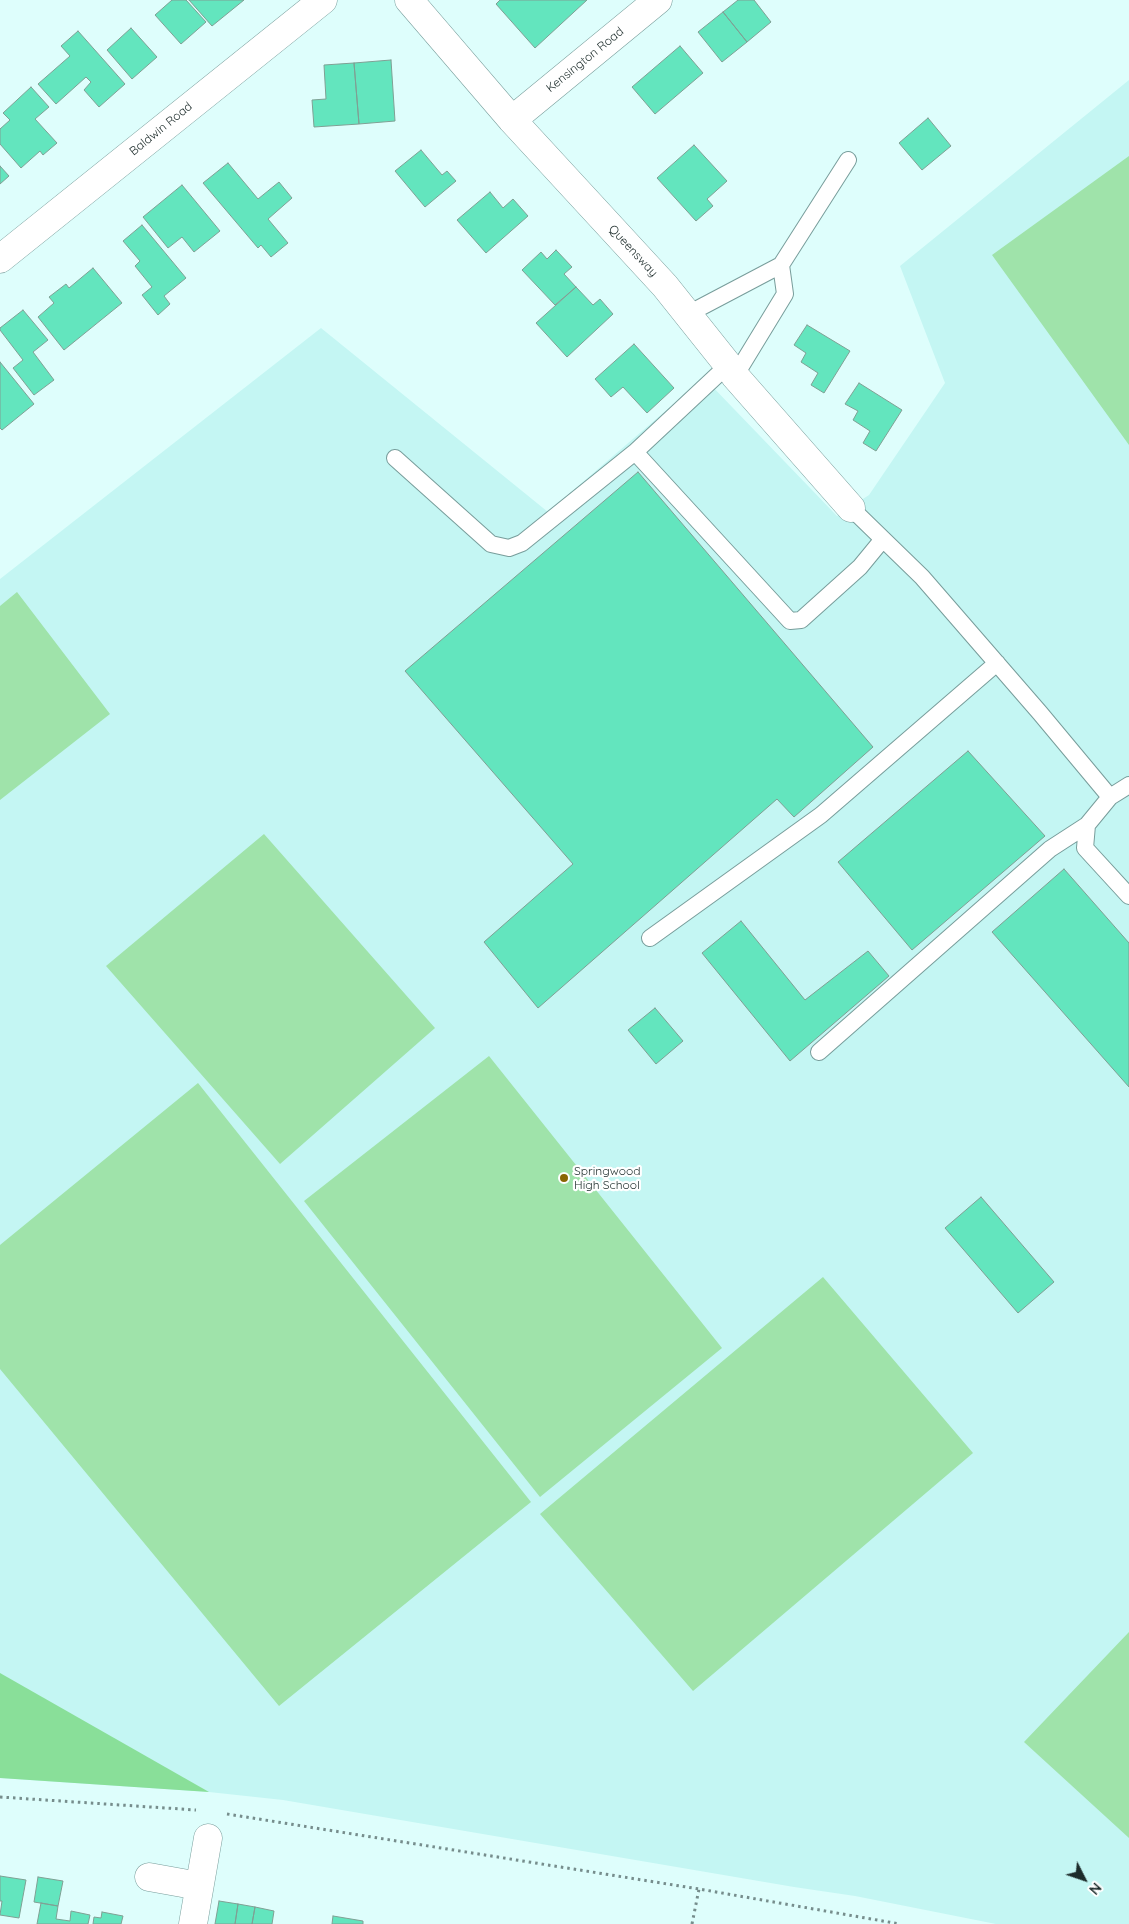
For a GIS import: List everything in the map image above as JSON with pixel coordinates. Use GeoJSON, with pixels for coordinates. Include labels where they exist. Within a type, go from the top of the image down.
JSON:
{"type":"FeatureCollection","features":[{"type":"Feature","properties":{"kind":"street","name":"Baldwin Road"},"geometry":{"type":"LineString","coordinates":[[0,259],[323,0]]}},
{"type":"Feature","properties":{"kind":"street","name":"Queensway"},"geometry":{"type":"LineString","coordinates":[[409,0],[512,120],[665,286],[732,371],[851,508]]}},
{"type":"Feature","properties":{"kind":"street","name":"Kensington Road"},"geometry":{"type":"LineString","coordinates":[[512,120],[658,0]]}},
{"type":"Feature","properties":{"kind":"street"},"geometry":{"type":"LineString","coordinates":[[193,1924],[208,1838]]}},
{"type":"Feature","properties":{"kind":"street"},"geometry":{"type":"LineString","coordinates":[[148,1877],[199,1886]]}},
{"type":"Feature","properties":{"kind":"lane"},"geometry":{"type":"LineString","coordinates":[[688,314],[780,265],[848,160]]}},
{"type":"Feature","properties":{"kind":"lane"},"geometry":{"type":"LineString","coordinates":[[395,458],[492,544],[509,548],[522,543],[732,371],[785,294],[780,265]]}},
{"type":"Feature","properties":{"kind":"lane"},"geometry":{"type":"LineString","coordinates":[[635,452],[790,621],[801,620],[860,567],[883,539]]}},
{"type":"Feature","properties":{"kind":"lane"},"geometry":{"type":"LineString","coordinates":[[851,508],[922,577],[1110,797]]}},
{"type":"Feature","properties":{"kind":"lane"},"geometry":{"type":"LineString","coordinates":[[650,938],[821,815],[997,663]]}},
{"type":"Feature","properties":{"kind":"lane"},"geometry":{"type":"LineString","coordinates":[[819,1052],[1050,849],[1087,825],[1110,797],[1129,785]]}},
{"type":"Feature","properties":{"kind":"lane"},"geometry":{"type":"LineString","coordinates":[[1087,825],[1085,848],[1129,896]]}},
{"type":"Feature","properties":{"kind":"path"},"geometry":{"type":"LineString","coordinates":[[0,1796],[205,1811]]}},
{"type":"Feature","properties":{"kind":"path"},"geometry":{"type":"LineString","coordinates":[[225,1814],[698,1889],[900,1924]]}},
{"type":"Feature","properties":{"kind":"path"},"geometry":{"type":"LineString","coordinates":[[692,1924],[698,1889]]}},
{"type":"Feature","properties":{"kind":"shaded area","name":"Springwood High School"},"geometry":{"type":"Polygon","coordinates":[[[1129,80],[1129,1924],[996,1924],[855,1896],[283,1800],[209,1792],[0,1778],[0,579],[321,328],[548,512],[698,383],[708,382],[837,516],[869,495],[945,383],[900,266],[1129,80]]]}},
{"type":"Feature","properties":{"kind":"green space"},"geometry":{"type":"Polygon","coordinates":[[[1129,156],[1129,445],[992,255],[1129,156]]]}},
{"type":"Feature","properties":{"kind":"green space"},"geometry":{"type":"Polygon","coordinates":[[[17,592],[110,714],[0,800],[0,606],[17,592]]]}},
{"type":"Feature","properties":{"kind":"green space"},"geometry":{"type":"Polygon","coordinates":[[[264,834],[435,1028],[280,1164],[106,966],[264,834]]]}},
{"type":"Feature","properties":{"kind":"green space"},"geometry":{"type":"Polygon","coordinates":[[[489,1056],[722,1348],[540,1497],[304,1201],[489,1056]]]}},
{"type":"Feature","properties":{"kind":"green space"},"geometry":{"type":"Polygon","coordinates":[[[198,1083],[531,1502],[279,1706],[0,1369],[0,1245],[198,1083]]]}},
{"type":"Feature","properties":{"kind":"green space"},"geometry":{"type":"Polygon","coordinates":[[[823,1277],[973,1453],[693,1691],[540,1514],[823,1277]]]}},
{"type":"Feature","properties":{"kind":"green space"},"geometry":{"type":"Polygon","coordinates":[[[1129,1632],[1129,1838],[1024,1742],[1129,1632]]]}},
{"type":"Feature","properties":{"kind":"green space"},"geometry":{"type":"Polygon","coordinates":[[[0,1673],[209,1792],[0,1778],[0,1673]]]}},
{"type":"Feature","properties":{"kind":"building"},"geometry":{"type":"Polygon","coordinates":[[[172,0],[186,0],[206,22],[181,44],[155,15],[172,0]]]}},
{"type":"Feature","properties":{"kind":"building"},"geometry":{"type":"Polygon","coordinates":[[[189,0],[244,0],[212,26],[189,0]]]}},
{"type":"Feature","properties":{"kind":"building"},"geometry":{"type":"Polygon","coordinates":[[[500,0],[587,0],[535,48],[496,4],[500,0]]]}},
{"type":"Feature","properties":{"kind":"building"},"geometry":{"type":"Polygon","coordinates":[[[738,0],[754,0],[771,22],[747,42],[723,12],[738,0]]]}},
{"type":"Feature","properties":{"kind":"building"},"geometry":{"type":"Polygon","coordinates":[[[723,12],[747,42],[722,62],[698,32],[723,12]]]}},
{"type":"Feature","properties":{"kind":"building"},"geometry":{"type":"Polygon","coordinates":[[[131,28],[157,57],[132,79],[107,50],[131,28]]]}},
{"type":"Feature","properties":{"kind":"building"},"geometry":{"type":"Polygon","coordinates":[[[78,31],[125,84],[99,107],[84,90],[91,82],[86,77],[56,104],[38,84],[70,56],[61,46],[78,31]]]}},
{"type":"Feature","properties":{"kind":"building"},"geometry":{"type":"Polygon","coordinates":[[[680,46],[703,73],[655,114],[632,87],[680,46]]]}},
{"type":"Feature","properties":{"kind":"building"},"geometry":{"type":"Polygon","coordinates":[[[391,60],[395,121],[359,124],[354,63],[391,60]]]}},
{"type":"Feature","properties":{"kind":"building"},"geometry":{"type":"Polygon","coordinates":[[[354,63],[359,124],[314,127],[312,100],[326,99],[324,65],[354,63]]]}},
{"type":"Feature","properties":{"kind":"building"},"geometry":{"type":"Polygon","coordinates":[[[31,87],[49,107],[35,119],[57,143],[43,155],[40,151],[21,168],[0,144],[0,129],[10,120],[3,113],[31,87]]]}},
{"type":"Feature","properties":{"kind":"building"},"geometry":{"type":"Polygon","coordinates":[[[928,118],[951,146],[922,170],[899,143],[928,118]]]}},
{"type":"Feature","properties":{"kind":"building"},"geometry":{"type":"Polygon","coordinates":[[[694,145],[727,181],[707,199],[713,206],[696,221],[657,178],[694,145]]]}},
{"type":"Feature","properties":{"kind":"building"},"geometry":{"type":"Polygon","coordinates":[[[421,150],[442,175],[447,171],[456,181],[425,207],[395,171],[421,150]]]}},
{"type":"Feature","properties":{"kind":"building"},"geometry":{"type":"Polygon","coordinates":[[[228,163],[258,199],[279,182],[292,198],[268,219],[288,243],[271,257],[261,245],[258,248],[203,183],[228,163]]]}},
{"type":"Feature","properties":{"kind":"building"},"geometry":{"type":"Polygon","coordinates":[[[0,166],[9,176],[0,184],[0,166]]]}},
{"type":"Feature","properties":{"kind":"building"},"geometry":{"type":"Polygon","coordinates":[[[182,185],[220,231],[194,252],[182,237],[168,248],[143,217],[182,185]]]}},
{"type":"Feature","properties":{"kind":"building"},"geometry":{"type":"Polygon","coordinates":[[[490,192],[503,208],[513,199],[528,216],[486,253],[457,220],[490,192]]]}},
{"type":"Feature","properties":{"kind":"building"},"geometry":{"type":"Polygon","coordinates":[[[142,225],[186,278],[164,296],[170,304],[158,315],[142,295],[152,287],[135,266],[140,261],[123,241],[142,225]]]}},
{"type":"Feature","properties":{"kind":"building"},"geometry":{"type":"Polygon","coordinates":[[[556,250],[572,267],[564,274],[576,287],[555,305],[522,270],[541,252],[547,259],[556,250]]]}},
{"type":"Feature","properties":{"kind":"building"},"geometry":{"type":"Polygon","coordinates":[[[93,268],[122,303],[64,350],[38,317],[54,303],[49,297],[66,284],[69,288],[93,268]]]}},
{"type":"Feature","properties":{"kind":"building"},"geometry":{"type":"Polygon","coordinates":[[[576,287],[593,305],[600,299],[613,314],[567,357],[536,323],[576,287]]]}},
{"type":"Feature","properties":{"kind":"building"},"geometry":{"type":"Polygon","coordinates":[[[23,310],[48,340],[33,352],[54,380],[34,395],[13,368],[23,360],[0,330],[0,328],[23,310]]]}},
{"type":"Feature","properties":{"kind":"building"},"geometry":{"type":"Polygon","coordinates":[[[807,325],[850,351],[824,393],[811,385],[818,373],[801,362],[806,353],[794,345],[807,325]]]}},
{"type":"Feature","properties":{"kind":"building"},"geometry":{"type":"Polygon","coordinates":[[[634,344],[674,388],[647,413],[623,387],[611,397],[595,379],[634,344]]]}},
{"type":"Feature","properties":{"kind":"building"},"geometry":{"type":"Polygon","coordinates":[[[0,362],[34,404],[2,430],[0,428],[0,362]]]}},
{"type":"Feature","properties":{"kind":"building"},"geometry":{"type":"Polygon","coordinates":[[[859,383],[902,410],[876,451],[863,443],[870,431],[853,420],[858,411],[845,404],[859,383]]]}},
{"type":"Feature","properties":{"kind":"building"},"geometry":{"type":"Polygon","coordinates":[[[638,472],[873,747],[794,817],[777,799],[538,1008],[484,942],[573,864],[405,671],[638,472]]]}},
{"type":"Feature","properties":{"kind":"building"},"geometry":{"type":"Polygon","coordinates":[[[968,751],[1045,836],[912,950],[838,862],[968,751]]]}},
{"type":"Feature","properties":{"kind":"building"},"geometry":{"type":"Polygon","coordinates":[[[1064,869],[1129,943],[1129,1087],[992,932],[1064,869]]]}},
{"type":"Feature","properties":{"kind":"building"},"geometry":{"type":"Polygon","coordinates":[[[741,921],[805,1000],[868,951],[889,976],[790,1061],[702,953],[741,921]]]}},
{"type":"Feature","properties":{"kind":"building"},"geometry":{"type":"Polygon","coordinates":[[[655,1008],[683,1041],[656,1064],[628,1030],[655,1008]]]}},
{"type":"Feature","properties":{"kind":"building"},"geometry":{"type":"Polygon","coordinates":[[[981,1197],[1054,1282],[1018,1313],[945,1228],[981,1197]]]}},
{"type":"Feature","properties":{"kind":"building"},"geometry":{"type":"Polygon","coordinates":[[[0,1876],[26,1880],[19,1918],[0,1915],[2,1901],[0,1901],[0,1876]]]}},
{"type":"Feature","properties":{"kind":"building"},"geometry":{"type":"Polygon","coordinates":[[[38,1877],[63,1881],[58,1906],[34,1902],[38,1877]]]}},
{"type":"Feature","properties":{"kind":"building"},"geometry":{"type":"Polygon","coordinates":[[[219,1901],[238,1904],[235,1924],[215,1924],[219,1901]]]}},
{"type":"Feature","properties":{"kind":"building"},"geometry":{"type":"Polygon","coordinates":[[[41,1903],[58,1906],[56,1919],[70,1921],[71,1911],[90,1915],[88,1924],[37,1924],[41,1903]]]}},
{"type":"Feature","properties":{"kind":"building"},"geometry":{"type":"Polygon","coordinates":[[[238,1904],[255,1907],[252,1924],[235,1924],[238,1904]]]}},
{"type":"Feature","properties":{"kind":"building"},"geometry":{"type":"Polygon","coordinates":[[[255,1907],[274,1911],[272,1924],[252,1924],[255,1907]]]}},
{"type":"Feature","properties":{"kind":"building"},"geometry":{"type":"Polygon","coordinates":[[[102,1912],[123,1916],[121,1924],[93,1924],[94,1917],[101,1918],[102,1912]]]}},
{"type":"Feature","properties":{"kind":"building"},"geometry":{"type":"Polygon","coordinates":[[[333,1916],[363,1921],[363,1924],[332,1924],[333,1916]]]}},
{"type":"Feature","properties":{"kind":"place","name":"Springwood High School"},"geometry":{"type":"Point","coordinates":[564,1178]}}]}
